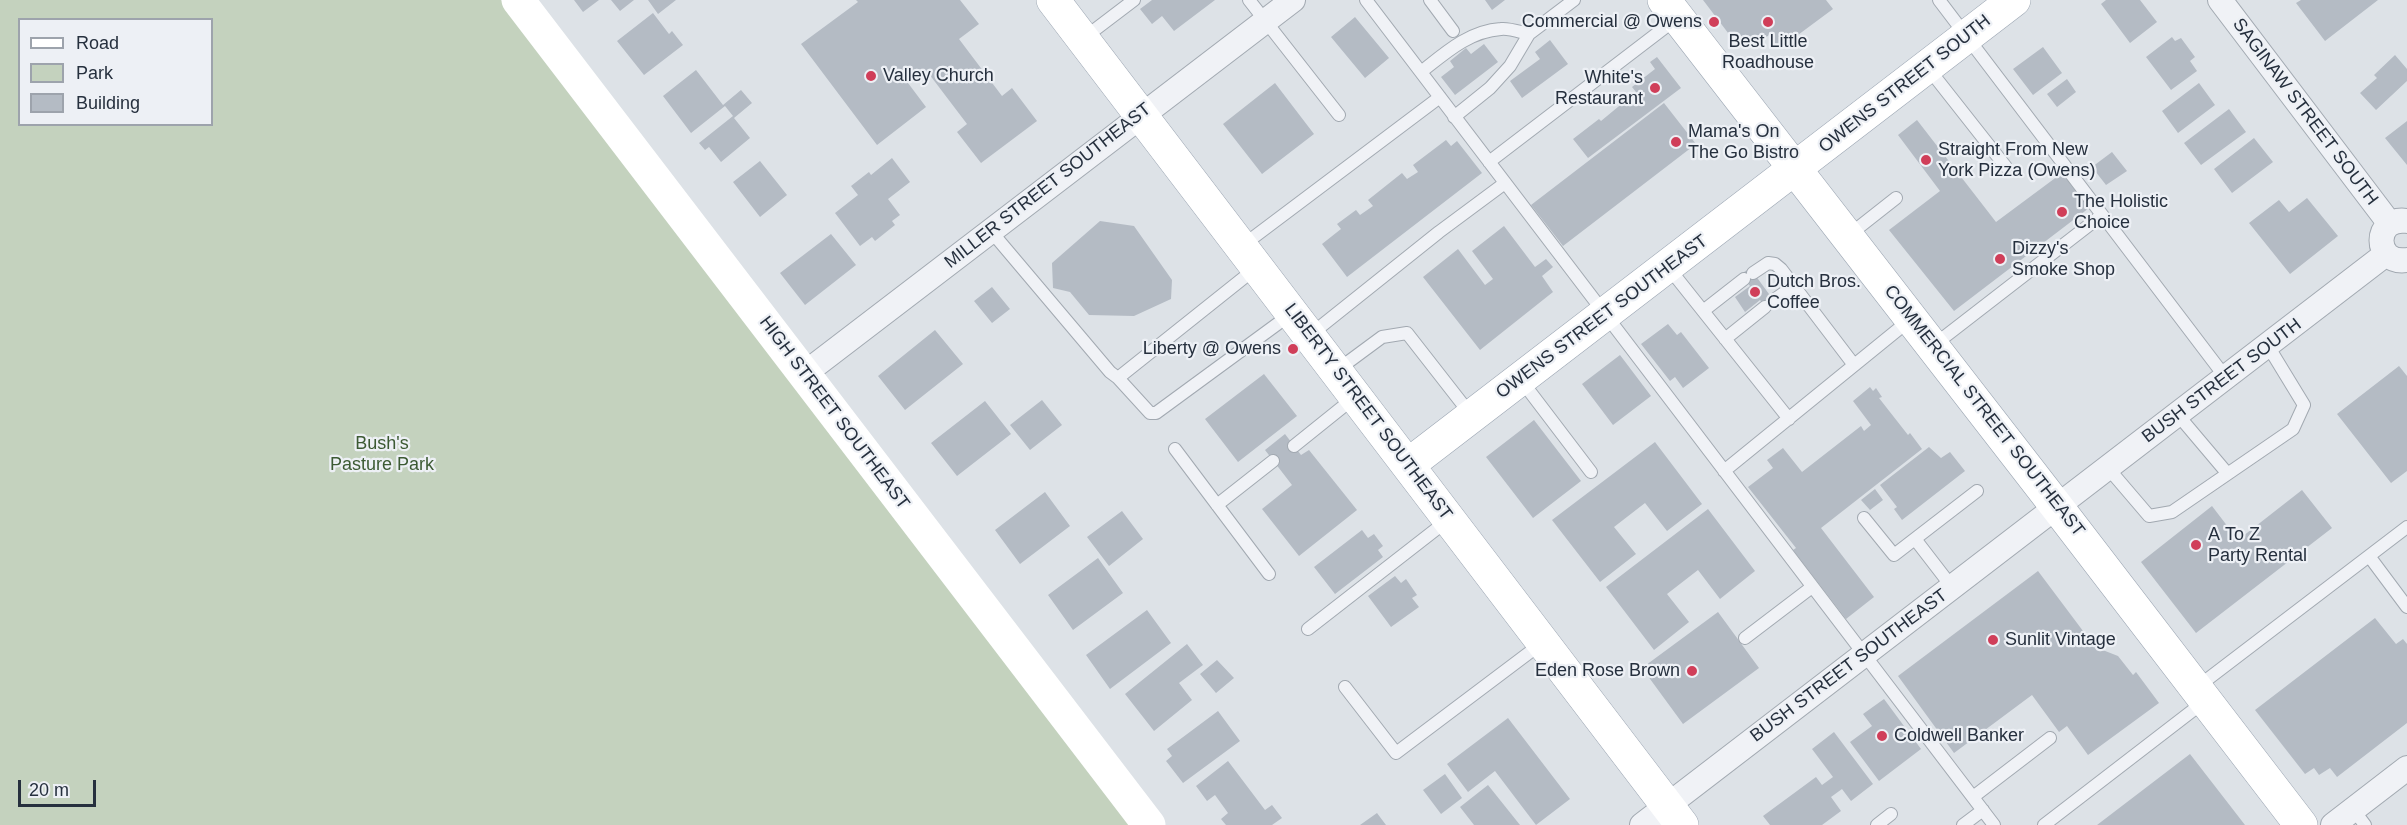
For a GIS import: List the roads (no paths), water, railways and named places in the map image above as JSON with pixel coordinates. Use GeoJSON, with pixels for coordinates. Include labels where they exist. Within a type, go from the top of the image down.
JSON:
{"type":"FeatureCollection","features":[{"type":"Feature","properties":{"kind":"main road","name":"HIGH STREET SOUTHEAST"},"geometry":{"type":"LineString","coordinates":[[518,0],[1149,825]]}},
{"type":"Feature","properties":{"kind":"main road","name":"LIBERTY STREET SOUTHEAST"},"geometry":{"type":"LineString","coordinates":[[1053,0],[1675,815]]}},
{"type":"Feature","properties":{"kind":"main road","name":"OWENS STREET SOUTH"},"geometry":{"type":"LineString","coordinates":[[1796,168],[2014,0]]}},
{"type":"Feature","properties":{"kind":"main road","name":"COMMERCIAL STREET SOUTHEAST"},"geometry":{"type":"LineString","coordinates":[[1671,9],[1848,235],[2301,825]]}},
{"type":"Feature","properties":{"kind":"main road","name":"OWENS STREET SOUTHEAST"},"geometry":{"type":"LineString","coordinates":[[1408,465],[1796,168]]}},
{"type":"Feature","properties":{"kind":"street","name":"MILLER STREET SOUTHEAST"},"geometry":{"type":"LineString","coordinates":[[804,374],[1293,0]]}},
{"type":"Feature","properties":{"kind":"street","name":"SAGINAW STREET SOUTH"},"geometry":{"type":"LineString","coordinates":[[2228,6],[2398,222]]}},
{"type":"Feature","properties":{"kind":"street"},"geometry":{"type":"LineString","coordinates":[[2397,257],[2382,248],[2382,235],[2398,222]]}},
{"type":"Feature","properties":{"kind":"street","name":"BUSH STREET SOUTH"},"geometry":{"type":"LineString","coordinates":[[2057,507],[2268,346],[2397,257]]}},
{"type":"Feature","properties":{"kind":"street","name":"BUSH STREET SOUTHEAST"},"geometry":{"type":"LineString","coordinates":[[1642,825],[1675,815],[1864,655],[2057,507]]}},
{"type":"Feature","properties":{"kind":"street"},"geometry":{"type":"LineString","coordinates":[[2333,825],[2359,817],[2407,768]]}},
{"type":"Feature","properties":{"kind":"lane"},"geometry":{"type":"LineString","coordinates":[[1083,39],[1134,0]]}},
{"type":"Feature","properties":{"kind":"lane"},"geometry":{"type":"LineString","coordinates":[[1249,0],[1339,115]]}},
{"type":"Feature","properties":{"kind":"lane"},"geometry":{"type":"LineString","coordinates":[[1366,0],[1994,825]]}},
{"type":"Feature","properties":{"kind":"lane"},"geometry":{"type":"LineString","coordinates":[[1430,0],[1453,32]]}},
{"type":"Feature","properties":{"kind":"lane"},"geometry":{"type":"LineString","coordinates":[[1455,117],[1490,88],[1510,66],[1529,34],[1574,0]]}},
{"type":"Feature","properties":{"kind":"lane"},"geometry":{"type":"LineString","coordinates":[[1939,0],[2226,378]]}},
{"type":"Feature","properties":{"kind":"lane"},"geometry":{"type":"LineString","coordinates":[[1489,162],[1671,9]]}},
{"type":"Feature","properties":{"kind":"lane"},"geometry":{"type":"LineString","coordinates":[[1421,72],[1463,40],[1482,33],[1502,29],[1529,34]]}},
{"type":"Feature","properties":{"kind":"lane"},"geometry":{"type":"LineString","coordinates":[[1927,67],[2006,167]]}},
{"type":"Feature","properties":{"kind":"lane"},"geometry":{"type":"LineString","coordinates":[[1118,378],[1249,257],[1440,97]]}},
{"type":"Feature","properties":{"kind":"lane"},"geometry":{"type":"LineString","coordinates":[[990,230],[1110,372],[1150,413],[1156,413],[1301,324],[1439,232],[1505,183]]}},
{"type":"Feature","properties":{"kind":"lane"},"geometry":{"type":"LineString","coordinates":[[1848,235],[1896,198]]}},
{"type":"Feature","properties":{"kind":"lane"},"geometry":{"type":"LineString","coordinates":[[1933,346],[2102,214]]}},
{"type":"Feature","properties":{"kind":"lane"},"geometry":{"type":"LineString","coordinates":[[1703,311],[1768,263],[1775,264],[1854,365]]}},
{"type":"Feature","properties":{"kind":"lane"},"geometry":{"type":"LineString","coordinates":[[1668,266],[1789,419]]}},
{"type":"Feature","properties":{"kind":"lane"},"geometry":{"type":"LineString","coordinates":[[1725,339],[1794,286]]}},
{"type":"Feature","properties":{"kind":"lane"},"geometry":{"type":"LineString","coordinates":[[1724,471],[1912,318]]}},
{"type":"Feature","properties":{"kind":"lane"},"geometry":{"type":"LineString","coordinates":[[1336,370],[1382,337],[1407,333],[1472,416]]}},
{"type":"Feature","properties":{"kind":"lane"},"geometry":{"type":"LineString","coordinates":[[2108,468],[2150,516],[2172,512],[2293,429],[2304,405],[2268,346]]}},
{"type":"Feature","properties":{"kind":"lane"},"geometry":{"type":"LineString","coordinates":[[1520,379],[1592,472]]}},
{"type":"Feature","properties":{"kind":"lane"},"geometry":{"type":"LineString","coordinates":[[1294,446],[1356,397]]}},
{"type":"Feature","properties":{"kind":"lane"},"geometry":{"type":"LineString","coordinates":[[2178,415],[2227,473]]}},
{"type":"Feature","properties":{"kind":"lane"},"geometry":{"type":"LineString","coordinates":[[1175,449],[1269,573]]}},
{"type":"Feature","properties":{"kind":"lane"},"geometry":{"type":"LineString","coordinates":[[1217,505],[1273,461]]}},
{"type":"Feature","properties":{"kind":"lane"},"geometry":{"type":"LineString","coordinates":[[1864,518],[1894,555],[1977,490]]}},
{"type":"Feature","properties":{"kind":"lane"},"geometry":{"type":"LineString","coordinates":[[1308,629],[1449,519]]}},
{"type":"Feature","properties":{"kind":"lane"},"geometry":{"type":"LineString","coordinates":[[2044,825],[2407,526]]}},
{"type":"Feature","properties":{"kind":"lane"},"geometry":{"type":"LineString","coordinates":[[1915,539],[1952,587]]}},
{"type":"Feature","properties":{"kind":"lane"},"geometry":{"type":"LineString","coordinates":[[2369,556],[2407,607]]}},
{"type":"Feature","properties":{"kind":"lane"},"geometry":{"type":"LineString","coordinates":[[1745,638],[1812,587]]}},
{"type":"Feature","properties":{"kind":"lane"},"geometry":{"type":"LineString","coordinates":[[1345,687],[1396,753],[1543,642]]}},
{"type":"Feature","properties":{"kind":"lane"},"geometry":{"type":"LineString","coordinates":[[1973,797],[2050,738]]}},
{"type":"Feature","properties":{"kind":"lane"},"geometry":{"type":"LineString","coordinates":[[1963,825],[1983,810]]}},
{"type":"Feature","properties":{"kind":"lane"},"geometry":{"type":"LineString","coordinates":[[1877,825],[1891,814]]}},
{"type":"Feature","properties":{"kind":"place","name":"Commercial @ Owens"},"geometry":{"type":"Point","coordinates":[1714,22]}},
{"type":"Feature","properties":{"kind":"place","name":"Best Little Roadhouse"},"geometry":{"type":"Point","coordinates":[1768,22]}},
{"type":"Feature","properties":{"kind":"place","name":"Valley Church"},"geometry":{"type":"Point","coordinates":[871,76]}},
{"type":"Feature","properties":{"kind":"place","name":"White's Restaurant"},"geometry":{"type":"Point","coordinates":[1655,88]}},
{"type":"Feature","properties":{"kind":"place","name":"Mama's On The Go Bistro"},"geometry":{"type":"Point","coordinates":[1676,142]}},
{"type":"Feature","properties":{"kind":"place","name":"Straight From New York Pizza (Owens)"},"geometry":{"type":"Point","coordinates":[1926,160]}},
{"type":"Feature","properties":{"kind":"place","name":"The Holistic Choice"},"geometry":{"type":"Point","coordinates":[2062,212]}},
{"type":"Feature","properties":{"kind":"place","name":"Dizzy's Smoke Shop"},"geometry":{"type":"Point","coordinates":[2000,259]}},
{"type":"Feature","properties":{"kind":"place","name":"Dutch Bros. Coffee"},"geometry":{"type":"Point","coordinates":[1755,292]}},
{"type":"Feature","properties":{"kind":"place","name":"Liberty @ Owens"},"geometry":{"type":"Point","coordinates":[1293,349]}},
{"type":"Feature","properties":{"kind":"place","name":"A To Z Party Rental"},"geometry":{"type":"Point","coordinates":[2196,545]}},
{"type":"Feature","properties":{"kind":"place","name":"Sunlit Vintage"},"geometry":{"type":"Point","coordinates":[1993,640]}},
{"type":"Feature","properties":{"kind":"place","name":"Eden Rose Brown"},"geometry":{"type":"Point","coordinates":[1692,671]}},
{"type":"Feature","properties":{"kind":"place","name":"Coldwell Banker"},"geometry":{"type":"Point","coordinates":[1882,736]}},
{"type":"Feature","properties":{"kind":"park label","name":"Bush's Pasture Park"},"geometry":{"type":"Point","coordinates":[382,454]}}]}
